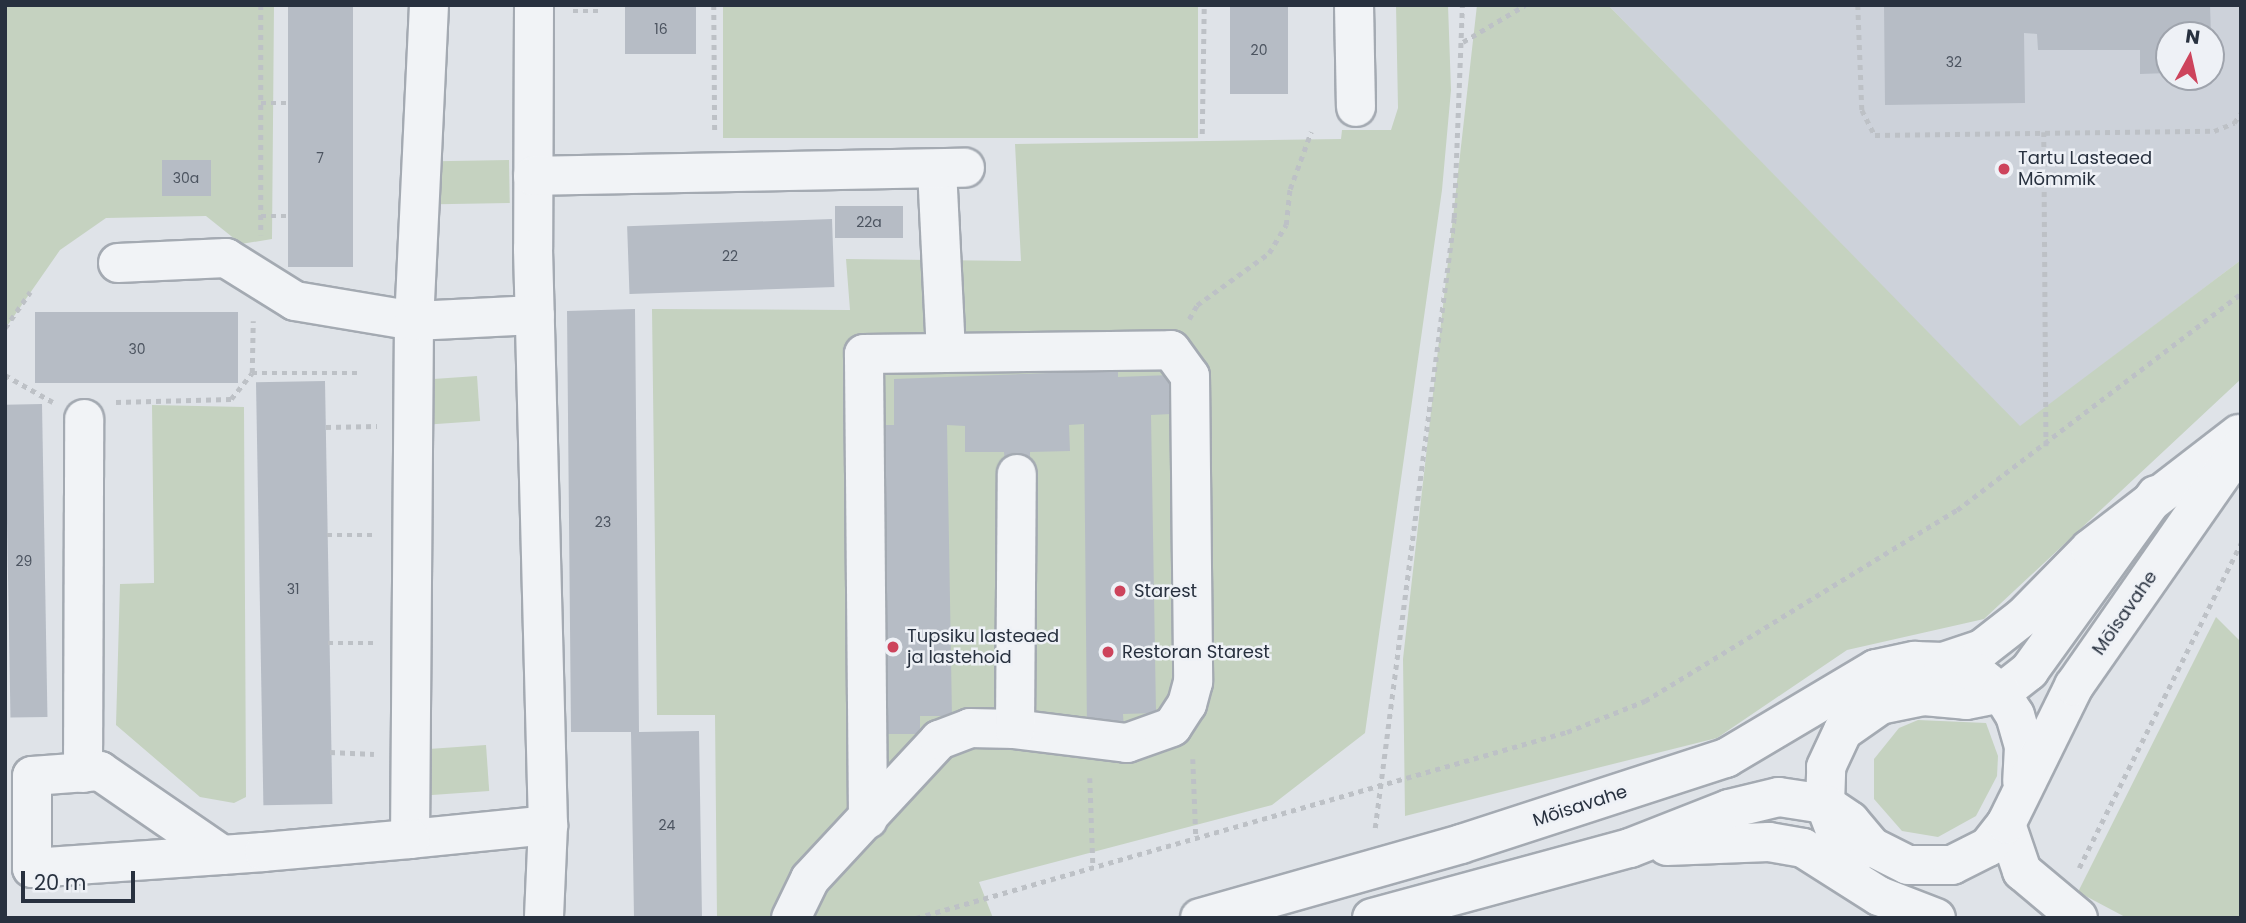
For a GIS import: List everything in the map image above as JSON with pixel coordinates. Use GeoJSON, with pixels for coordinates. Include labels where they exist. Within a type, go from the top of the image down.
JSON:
{"type":"FeatureCollection","features":[{"type":"Feature","properties":{"kind":"street"},"geometry":{"type":"LineString","coordinates":[[410,839],[414,321],[429,5]]}},
{"type":"Feature","properties":{"kind":"street"},"geometry":{"type":"LineString","coordinates":[[534,5],[535,315],[548,825],[544,918]]}},
{"type":"Feature","properties":{"kind":"street"},"geometry":{"type":"LineString","coordinates":[[1354,5],[1356,107]]}},
{"type":"Feature","properties":{"kind":"street"},"geometry":{"type":"LineString","coordinates":[[533,176],[951,169],[946,352]]}},
{"type":"Feature","properties":{"kind":"street"},"geometry":{"type":"LineString","coordinates":[[118,263],[226,258],[295,301],[414,321],[535,315]]}},
{"type":"Feature","properties":{"kind":"street"},"geometry":{"type":"LineString","coordinates":[[791,918],[810,879],[868,819],[939,740],[970,728],[1015,729],[1089,742],[1152,738],[1172,727],[1187,704],[1192,682],[1189,376],[1171,350],[864,354],[868,819]]}},
{"type":"Feature","properties":{"kind":"street"},"geometry":{"type":"LineString","coordinates":[[79,407],[83,773]]}},
{"type":"Feature","properties":{"kind":"street","name":"Mõisavahe"},"geometry":{"type":"LineString","coordinates":[[1200,918],[1461,844],[1726,758],[1876,669],[1943,662],[1982,649],[2013,625],[2090,549],[2156,495],[2241,433]]}},
{"type":"Feature","properties":{"kind":"street","name":"Mõisavahe"},"geometry":{"type":"LineString","coordinates":[[1372,918],[1630,848],[1729,809],[1779,797],[1825,804],[1850,821],[1872,848],[1908,865],[1952,865],[1988,847],[2006,824],[2022,786],[2074,686],[2241,447]]}},
{"type":"Feature","properties":{"kind":"street"},"geometry":{"type":"LineString","coordinates":[[1015,729],[1017,474]]}},
{"type":"Feature","properties":{"kind":"street","name":"Mõisavahe"},"geometry":{"type":"LineString","coordinates":[[1825,804],[1826,767],[1843,731],[1880,705],[1924,696],[1966,700],[2001,693],[2029,671],[2156,495]]}},
{"type":"Feature","properties":{"kind":"street","name":"Mõisavahe"},"geometry":{"type":"LineString","coordinates":[[1943,662],[1976,672],[2001,693],[2015,715],[2024,747],[2022,786]]}},
{"type":"Feature","properties":{"kind":"street"},"geometry":{"type":"LineString","coordinates":[[222,855],[100,771],[32,776],[19,843],[32,868],[222,855],[548,825]]}},
{"type":"Feature","properties":{"kind":"street"},"geometry":{"type":"LineString","coordinates":[[1825,804],[1852,875]]}},
{"type":"Feature","properties":{"kind":"street"},"geometry":{"type":"LineString","coordinates":[[2006,824],[2022,871],[2078,918]]}},
{"type":"Feature","properties":{"kind":"street"},"geometry":{"type":"LineString","coordinates":[[1630,848],[1769,842],[1803,848],[1852,875],[1879,896],[1936,918]]}},
{"type":"Feature","properties":{"kind":"path"},"geometry":{"type":"LineString","coordinates":[[5,375],[79,407],[232,399],[252,373],[261,216],[261,5]]}},
{"type":"Feature","properties":{"kind":"path"},"geometry":{"type":"LineString","coordinates":[[714,5],[715,173]]}},
{"type":"Feature","properties":{"kind":"path"},"geometry":{"type":"LineString","coordinates":[[1202,134],[1204,5]]}},
{"type":"Feature","properties":{"kind":"path"},"geometry":{"type":"LineString","coordinates":[[1373,838],[1454,218],[1463,42],[1462,5]]}},
{"type":"Feature","properties":{"kind":"path"},"geometry":{"type":"LineString","coordinates":[[1463,42],[1525,5]]}},
{"type":"Feature","properties":{"kind":"path"},"geometry":{"type":"LineString","coordinates":[[1858,5],[1862,110],[1875,135],[2214,131],[2234,123],[2241,113]]}},
{"type":"Feature","properties":{"kind":"path"},"geometry":{"type":"LineString","coordinates":[[261,103],[287,103]]}},
{"type":"Feature","properties":{"kind":"path"},"geometry":{"type":"LineString","coordinates":[[1171,350],[1198,305],[1269,253],[1286,225],[1290,189],[1311,132]]}},
{"type":"Feature","properties":{"kind":"path"},"geometry":{"type":"LineString","coordinates":[[2044,132],[2046,446]]}},
{"type":"Feature","properties":{"kind":"path"},"geometry":{"type":"LineString","coordinates":[[261,216],[286,216]]}},
{"type":"Feature","properties":{"kind":"path"},"geometry":{"type":"LineString","coordinates":[[5,328],[30,292]]}},
{"type":"Feature","properties":{"kind":"path"},"geometry":{"type":"LineString","coordinates":[[916,918],[1380,783],[1567,732],[1644,701],[1957,510],[2046,446],[2241,294]]}},
{"type":"Feature","properties":{"kind":"path"},"geometry":{"type":"LineString","coordinates":[[252,373],[360,373]]}},
{"type":"Feature","properties":{"kind":"path"},"geometry":{"type":"LineString","coordinates":[[326,426],[413,426]]}},
{"type":"Feature","properties":{"kind":"path"},"geometry":{"type":"LineString","coordinates":[[327,535],[412,535]]}},
{"type":"Feature","properties":{"kind":"path"},"geometry":{"type":"LineString","coordinates":[[2075,876],[2241,543]]}},
{"type":"Feature","properties":{"kind":"path"},"geometry":{"type":"LineString","coordinates":[[1187,704],[1196,836]]}},
{"type":"Feature","properties":{"kind":"path"},"geometry":{"type":"LineString","coordinates":[[1089,742],[1093,865]]}},
{"type":"Feature","properties":{"kind":"shaded area","name":"Tartu Lasteaed Mõmmik"},"geometry":{"type":"Polygon","coordinates":[[[1608,5],[2241,5],[2241,260],[2020,427],[1608,5]]]}},
{"type":"Feature","properties":{"kind":"green space"},"geometry":{"type":"Polygon","coordinates":[[[5,5],[274,5],[272,239],[241,244],[206,216],[106,218],[60,250],[5,329],[5,5]]]}},
{"type":"Feature","properties":{"kind":"green space"},"geometry":{"type":"Polygon","coordinates":[[[723,5],[1198,5],[1198,138],[723,138],[723,5]]]}},
{"type":"Feature","properties":{"kind":"green space"},"geometry":{"type":"Polygon","coordinates":[[[1396,5],[1448,5],[1451,90],[1442,190],[1365,733],[1272,805],[979,882],[993,918],[717,918],[715,715],[657,715],[652,309],[850,310],[846,259],[1021,261],[1015,144],[1341,139],[1342,130],[1391,130],[1398,108],[1396,5]]]}},
{"type":"Feature","properties":{"kind":"green space"},"geometry":{"type":"Polygon","coordinates":[[[1477,5],[1608,5],[2020,426],[2241,260],[2241,379],[1984,619],[1847,650],[1717,738],[1405,816],[1403,659],[1477,5]]]}},
{"type":"Feature","properties":{"kind":"green space"},"geometry":{"type":"Polygon","coordinates":[[[509,160],[510,203],[438,204],[437,161],[509,160]]]}},
{"type":"Feature","properties":{"kind":"green space"},"geometry":{"type":"Polygon","coordinates":[[[477,376],[480,421],[418,425],[415,380],[477,376]]]}},
{"type":"Feature","properties":{"kind":"green space"},"geometry":{"type":"Polygon","coordinates":[[[152,405],[244,407],[246,797],[234,803],[200,797],[116,725],[120,584],[154,583],[152,405]]]}},
{"type":"Feature","properties":{"kind":"green space"},"geometry":{"type":"Polygon","coordinates":[[[2216,617],[2241,642],[2241,918],[2127,918],[2078,892],[2216,617]]]}},
{"type":"Feature","properties":{"kind":"green space"},"geometry":{"type":"Polygon","coordinates":[[[1918,720],[1986,723],[1998,756],[1997,776],[1976,816],[1938,837],[1902,831],[1874,799],[1874,759],[1899,728],[1918,720]]]}},
{"type":"Feature","properties":{"kind":"green space"},"geometry":{"type":"Polygon","coordinates":[[[486,745],[489,791],[428,795],[425,749],[486,745]]]}},
{"type":"Feature","properties":{"kind":"building"},"geometry":{"type":"Polygon","coordinates":[[[288,5],[353,5],[353,267],[288,267],[288,5]]]}},
{"type":"Feature","properties":{"kind":"building"},"geometry":{"type":"Polygon","coordinates":[[[625,5],[696,5],[696,54],[625,54],[625,5]]]}},
{"type":"Feature","properties":{"kind":"building"},"geometry":{"type":"Polygon","coordinates":[[[1230,5],[1288,5],[1288,94],[1230,94],[1230,5]]]}},
{"type":"Feature","properties":{"kind":"building"},"geometry":{"type":"Polygon","coordinates":[[[1884,5],[2210,5],[2211,21],[2155,21],[2155,73],[2140,74],[2140,50],[2038,50],[2037,34],[2024,33],[2025,103],[1885,105],[1884,5]]]}},
{"type":"Feature","properties":{"kind":"building"},"geometry":{"type":"Polygon","coordinates":[[[162,160],[211,160],[211,196],[162,196],[162,160]]]}},
{"type":"Feature","properties":{"kind":"building"},"geometry":{"type":"Polygon","coordinates":[[[835,206],[903,206],[903,238],[835,238],[835,206]]]}},
{"type":"Feature","properties":{"kind":"building"},"geometry":{"type":"Polygon","coordinates":[[[832,219],[834,287],[629,294],[627,226],[832,219]]]}},
{"type":"Feature","properties":{"kind":"building"},"geometry":{"type":"Polygon","coordinates":[[[635,309],[639,732],[699,731],[702,918],[634,918],[631,732],[571,732],[567,311],[635,309]]]}},
{"type":"Feature","properties":{"kind":"building"},"geometry":{"type":"Polygon","coordinates":[[[35,312],[238,312],[238,383],[35,383],[35,312]]]}},
{"type":"Feature","properties":{"kind":"building","name":"Starest"},"geometry":{"type":"Polygon","coordinates":[[[1118,372],[1118,377],[1170,375],[1171,414],[1151,415],[1156,713],[1123,714],[1124,730],[1087,731],[1084,424],[1069,425],[1070,451],[1030,452],[1030,464],[1005,464],[1004,452],[965,452],[965,426],[947,425],[952,716],[920,716],[920,734],[885,734],[881,425],[894,425],[894,379],[1118,372]]]}},
{"type":"Feature","properties":{"kind":"building"},"geometry":{"type":"Polygon","coordinates":[[[325,381],[332,804],[263,805],[256,382],[325,381]]]}},
{"type":"Feature","properties":{"kind":"building"},"geometry":{"type":"Polygon","coordinates":[[[42,404],[47,717],[10,718],[5,405],[42,404]]]}},
{"type":"Feature","properties":{"kind":"place","name":"Tartu Lasteaed Mõmmik"},"geometry":{"type":"Point","coordinates":[2004,169]}},
{"type":"Feature","properties":{"kind":"place","name":"Starest"},"geometry":{"type":"Point","coordinates":[1120,591]}},
{"type":"Feature","properties":{"kind":"place","name":"Tupsiku lasteaed ja lastehoid"},"geometry":{"type":"Point","coordinates":[893,647]}},
{"type":"Feature","properties":{"kind":"place","name":"Restoran Starest"},"geometry":{"type":"Point","coordinates":[1108,652]}}]}
